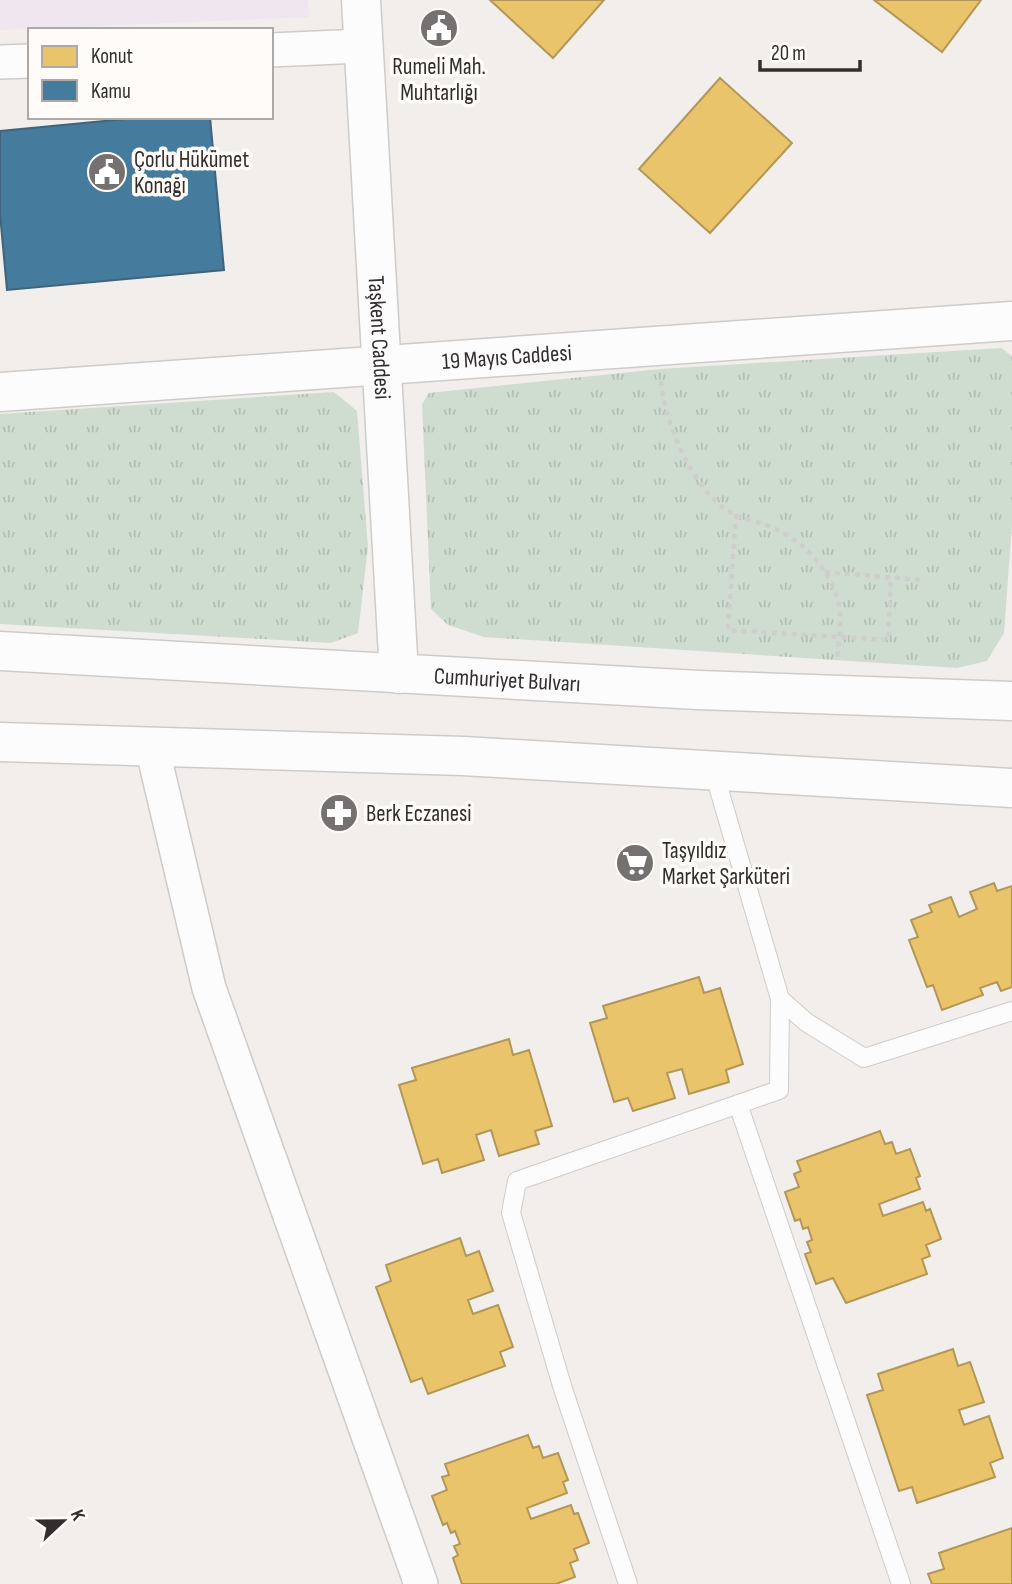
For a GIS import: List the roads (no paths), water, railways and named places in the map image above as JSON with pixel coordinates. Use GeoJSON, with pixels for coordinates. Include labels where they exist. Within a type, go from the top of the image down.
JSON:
{"type":"FeatureCollection","features":[{"type":"Feature","properties":{"kind":"main road","name":"Taşkent Caddesi"},"geometry":{"type":"LineString","coordinates":[[361,0],[399,674]]}},
{"type":"Feature","properties":{"kind":"main road","name":"19 Mayıs Caddesi"},"geometry":{"type":"LineString","coordinates":[[0,392],[1012,321]]}},
{"type":"Feature","properties":{"kind":"main road","name":"Cumhuriyet Bulvarı"},"geometry":{"type":"LineString","coordinates":[[0,651],[698,690],[1012,701]]}},
{"type":"Feature","properties":{"kind":"main road"},"geometry":{"type":"LineString","coordinates":[[0,742],[463,756],[1012,788]]}},
{"type":"Feature","properties":{"kind":"street"},"geometry":{"type":"LineString","coordinates":[[273,50],[362,46]]}},
{"type":"Feature","properties":{"kind":"street"},"geometry":{"type":"LineString","coordinates":[[0,62],[28,61]]}},
{"type":"Feature","properties":{"kind":"street"},"geometry":{"type":"LineString","coordinates":[[152,747],[209,988],[421,1584]]}},
{"type":"Feature","properties":{"kind":"lane"},"geometry":{"type":"LineString","coordinates":[[628,1584],[563,1389],[511,1213],[517,1181],[779,1090],[780,999],[713,769]]}},
{"type":"Feature","properties":{"kind":"lane"},"geometry":{"type":"LineString","coordinates":[[780,999],[806,1022],[864,1058],[1012,1011]]}},
{"type":"Feature","properties":{"kind":"lane"},"geometry":{"type":"LineString","coordinates":[[738,1104],[901,1584]]}},
{"type":"Feature","properties":{"kind":"place","name":"Rumeli Mah. Muhtarlığı"},"geometry":{"type":"Point","coordinates":[439,28]}},
{"type":"Feature","properties":{"kind":"place","name":"Çorlu Hükümet Konağı"},"geometry":{"type":"Point","coordinates":[107,172]}},
{"type":"Feature","properties":{"kind":"place","name":"Berk Eczanesi"},"geometry":{"type":"Point","coordinates":[339,813]}},
{"type":"Feature","properties":{"kind":"place","name":"Taşyıldız Market Şarküteri"},"geometry":{"type":"Point","coordinates":[635,863]}}]}
